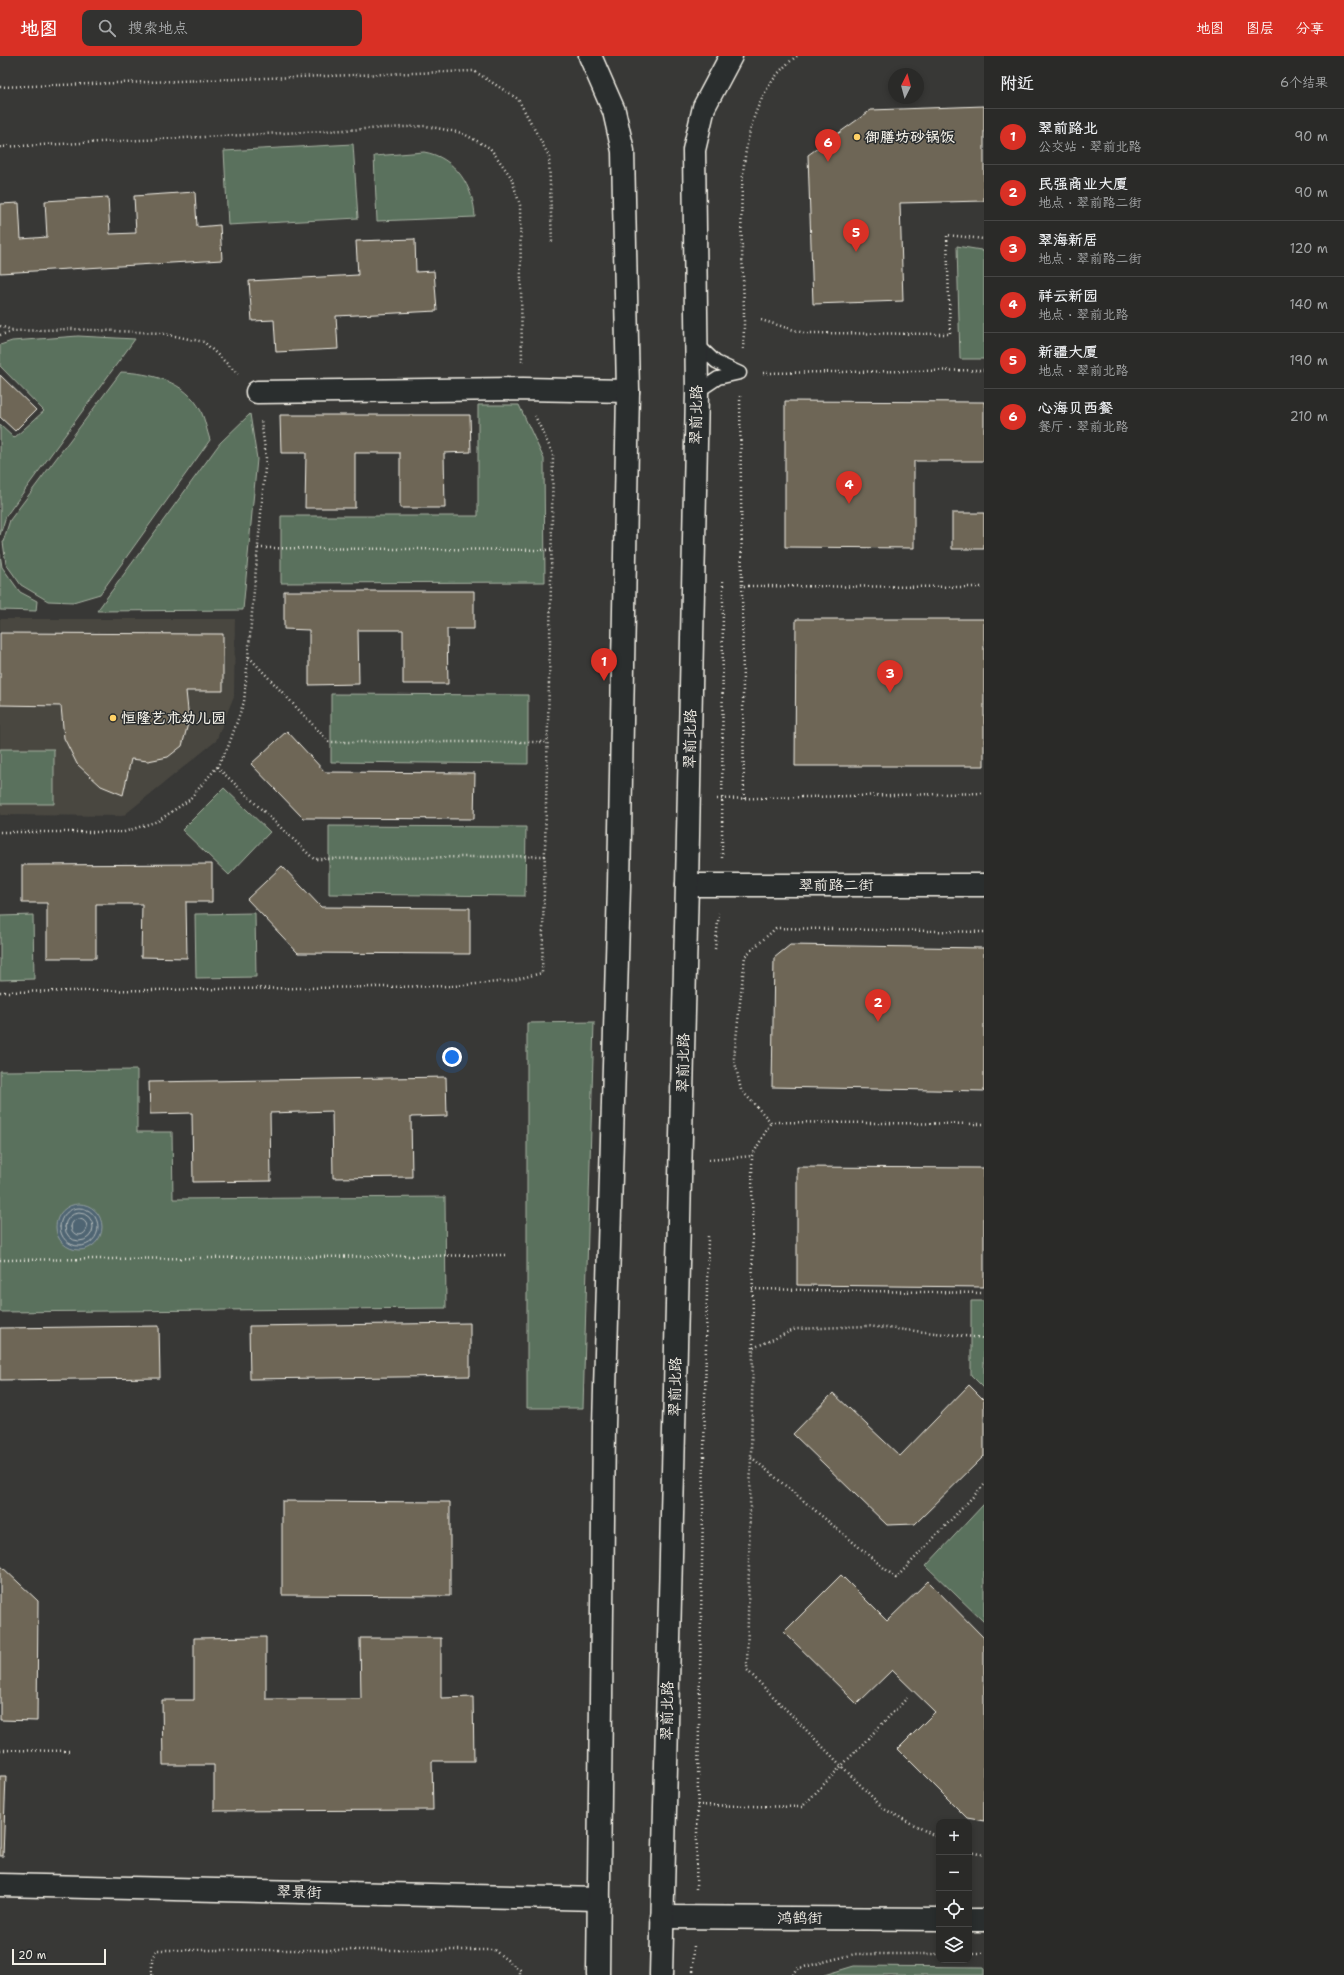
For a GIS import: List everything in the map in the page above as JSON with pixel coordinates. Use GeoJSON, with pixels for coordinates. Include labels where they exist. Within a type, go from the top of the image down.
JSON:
{"type":"FeatureCollection","features":[{"type":"Feature","properties":{"kind":"main road"},"geometry":{"type":"LineString","coordinates":[[590,56],[614,111],[623,151],[628,390],[619,886],[604,1426],[598,1975]]}},
{"type":"Feature","properties":{"kind":"main road","name":"翠前北路"},"geometry":{"type":"LineString","coordinates":[[661,1975],[689,800],[697,392],[694,150],[704,107],[731,56]]}},
{"type":"Feature","properties":{"kind":"main road"},"geometry":{"type":"LineString","coordinates":[[257,392],[522,389],[628,390]]}},
{"type":"Feature","properties":{"kind":"main road","name":"翠前路二街"},"geometry":{"type":"LineString","coordinates":[[687,884],[984,885]]}},
{"type":"Feature","properties":{"kind":"main road","name":"翠景街"},"geometry":{"type":"LineString","coordinates":[[0,1885],[599,1899]]}},
{"type":"Feature","properties":{"kind":"main road","name":"鸿鹄街"},"geometry":{"type":"LineString","coordinates":[[662,1917],[936,1919]]}},
{"type":"Feature","properties":{"kind":"main road"},"geometry":{"type":"LineString","coordinates":[[972,1920],[984,1920]]}},
{"type":"Feature","properties":{"kind":"lane"},"geometry":{"type":"LineString","coordinates":[[696,343],[716,362],[740,374]]}},
{"type":"Feature","properties":{"kind":"lane"},"geometry":{"type":"LineString","coordinates":[[697,392],[718,378],[740,374]]}},
{"type":"Feature","properties":{"kind":"path"},"geometry":{"type":"LineString","coordinates":[[744,799],[740,374],[744,336],[743,189],[749,131],[757,108],[776,75],[785,65],[797,56]]}},
{"type":"Feature","properties":{"kind":"path"},"geometry":{"type":"LineString","coordinates":[[0,87],[474,71],[518,99],[550,156],[552,243]]}},
{"type":"Feature","properties":{"kind":"path"},"geometry":{"type":"LineString","coordinates":[[0,147],[426,126],[462,133],[490,148],[511,177],[520,205],[522,389],[553,454],[542,973],[508,981],[454,986],[0,992]]}},
{"type":"Feature","properties":{"kind":"path"},"geometry":{"type":"LineString","coordinates":[[761,320],[804,333],[950,334],[947,235],[984,239]]}},
{"type":"Feature","properties":{"kind":"path"},"geometry":{"type":"LineString","coordinates":[[0,326],[15,331]]}},
{"type":"Feature","properties":{"kind":"path"},"geometry":{"type":"LineString","coordinates":[[0,335],[15,331],[71,329],[160,333],[204,342],[257,392],[266,457],[244,702],[228,747],[217,767],[189,800],[158,821],[124,832],[0,832]]}},
{"type":"Feature","properties":{"kind":"path"},"geometry":{"type":"LineString","coordinates":[[740,374],[984,370]]}},
{"type":"Feature","properties":{"kind":"path"},"geometry":{"type":"LineString","coordinates":[[258,548],[551,550]]}},
{"type":"Feature","properties":{"kind":"path"},"geometry":{"type":"LineString","coordinates":[[715,953],[722,884],[723,575]]}},
{"type":"Feature","properties":{"kind":"path"},"geometry":{"type":"LineString","coordinates":[[742,586],[984,587]]}},
{"type":"Feature","properties":{"kind":"path"},"geometry":{"type":"LineString","coordinates":[[249,657],[329,742],[547,742]]}},
{"type":"Feature","properties":{"kind":"path"},"geometry":{"type":"LineString","coordinates":[[217,767],[314,859],[545,856]]}},
{"type":"Feature","properties":{"kind":"path"},"geometry":{"type":"LineString","coordinates":[[689,800],[984,793]]}},
{"type":"Feature","properties":{"kind":"path"},"geometry":{"type":"LineString","coordinates":[[984,932],[776,928],[744,956],[734,1058],[741,1090],[771,1122],[984,1124]]}},
{"type":"Feature","properties":{"kind":"path"},"geometry":{"type":"LineString","coordinates":[[771,1122],[752,1156],[753,1348],[747,1670],[884,1809],[936,1836]]}},
{"type":"Feature","properties":{"kind":"path"},"geometry":{"type":"LineString","coordinates":[[710,1152],[710,1168]]}},
{"type":"Feature","properties":{"kind":"path"},"geometry":{"type":"LineString","coordinates":[[680,1163],[752,1156]]}},
{"type":"Feature","properties":{"kind":"path"},"geometry":{"type":"LineString","coordinates":[[693,1975],[708,1232]]}},
{"type":"Feature","properties":{"kind":"path"},"geometry":{"type":"LineString","coordinates":[[0,1260],[505,1255]]}},
{"type":"Feature","properties":{"kind":"path"},"geometry":{"type":"LineString","coordinates":[[752,1289],[984,1293]]}},
{"type":"Feature","properties":{"kind":"path"},"geometry":{"type":"LineString","coordinates":[[753,1348],[796,1329],[851,1326],[867,1326],[984,1338]]}},
{"type":"Feature","properties":{"kind":"path"},"geometry":{"type":"LineString","coordinates":[[751,1457],[896,1578],[984,1485]]}},
{"type":"Feature","properties":{"kind":"path"},"geometry":{"type":"LineString","coordinates":[[697,1805],[802,1807],[907,1698]]}},
{"type":"Feature","properties":{"kind":"path"},"geometry":{"type":"LineString","coordinates":[[0,1750],[70,1751]]}},
{"type":"Feature","properties":{"kind":"path"},"geometry":{"type":"LineString","coordinates":[[972,1853],[984,1855]]}},
{"type":"Feature","properties":{"kind":"path"},"geometry":{"type":"LineString","coordinates":[[152,1975],[152,1959],[156,1950],[494,1950],[520,1970],[520,1975]]}},
{"type":"Feature","properties":{"kind":"path"},"geometry":{"type":"LineString","coordinates":[[792,1975],[796,1969],[855,1954],[936,1954]]}},
{"type":"Feature","properties":{"kind":"path"},"geometry":{"type":"LineString","coordinates":[[972,1954],[984,1954]]}},
{"type":"Feature","properties":{"kind":"shaded area","name":"恒隆艺术幼儿园"},"geometry":{"type":"Polygon","coordinates":[[[0,619],[235,619],[234,696],[216,741],[123,816],[0,815],[0,619]]]}},
{"type":"Feature","properties":{"kind":"green space"},"geometry":{"type":"Polygon","coordinates":[[[353,144],[358,218],[228,225],[224,151],[353,144]]]}},
{"type":"Feature","properties":{"kind":"green space"},"geometry":{"type":"Polygon","coordinates":[[[424,152],[445,160],[461,175],[471,195],[475,217],[377,221],[374,156],[424,152]]]}},
{"type":"Feature","properties":{"kind":"green space"},"geometry":{"type":"Polygon","coordinates":[[[957,246],[981,250],[984,253],[984,359],[960,359],[957,246]]]}},
{"type":"Feature","properties":{"kind":"green space"},"geometry":{"type":"Polygon","coordinates":[[[78,336],[135,339],[6,516],[0,535],[0,425],[14,438],[44,411],[0,366],[0,345],[12,341],[78,336]]]}},
{"type":"Feature","properties":{"kind":"green space"},"geometry":{"type":"Polygon","coordinates":[[[121,372],[144,374],[155,377],[177,386],[186,392],[201,411],[210,440],[100,594],[73,602],[48,601],[21,585],[6,564],[3,542],[10,520],[121,372]]]}},
{"type":"Feature","properties":{"kind":"green space"},"geometry":{"type":"Polygon","coordinates":[[[478,405],[519,405],[544,459],[545,582],[281,583],[281,516],[478,516],[478,405]]]}},
{"type":"Feature","properties":{"kind":"green space"},"geometry":{"type":"Polygon","coordinates":[[[250,414],[257,459],[243,610],[97,611],[220,443],[250,414]]]}},
{"type":"Feature","properties":{"kind":"green space"},"geometry":{"type":"Polygon","coordinates":[[[0,554],[2,567],[20,592],[37,601],[36,611],[0,610],[0,554]]]}},
{"type":"Feature","properties":{"kind":"green space"},"geometry":{"type":"Polygon","coordinates":[[[331,694],[528,695],[528,764],[331,762],[331,694]]]}},
{"type":"Feature","properties":{"kind":"green space"},"geometry":{"type":"Polygon","coordinates":[[[0,749],[54,749],[54,804],[0,804],[0,749]]]}},
{"type":"Feature","properties":{"kind":"green space"},"geometry":{"type":"Polygon","coordinates":[[[224,788],[270,832],[229,875],[182,830],[224,788]]]}},
{"type":"Feature","properties":{"kind":"green space"},"geometry":{"type":"Polygon","coordinates":[[[329,826],[526,827],[525,896],[329,894],[329,826]]]}},
{"type":"Feature","properties":{"kind":"green space"},"geometry":{"type":"Polygon","coordinates":[[[255,913],[256,977],[196,978],[195,914],[255,913]]]}},
{"type":"Feature","properties":{"kind":"green space"},"geometry":{"type":"Polygon","coordinates":[[[33,915],[34,979],[0,980],[0,916],[33,915]]]}},
{"type":"Feature","properties":{"kind":"green space"},"geometry":{"type":"Polygon","coordinates":[[[594,1022],[583,1408],[527,1408],[527,1023],[594,1022]]]}},
{"type":"Feature","properties":{"kind":"green space"},"geometry":{"type":"Polygon","coordinates":[[[137,1070],[137,1132],[172,1132],[173,1199],[445,1197],[446,1308],[0,1312],[0,1071],[137,1070]]]}},
{"type":"Feature","properties":{"kind":"green space"},"geometry":{"type":"Polygon","coordinates":[[[971,1301],[984,1301],[984,1388],[971,1375],[971,1301]]]}},
{"type":"Feature","properties":{"kind":"green space"},"geometry":{"type":"Polygon","coordinates":[[[984,1504],[984,1622],[926,1566],[984,1504]]]}},
{"type":"Feature","properties":{"kind":"green space"},"geometry":{"type":"Polygon","coordinates":[[[854,1966],[984,1967],[984,1975],[824,1975],[854,1966]]]}},
{"type":"Feature","properties":{"kind":"water"},"geometry":{"type":"Polygon","coordinates":[[[79,1204],[92,1208],[98,1214],[102,1227],[98,1240],[92,1246],[79,1250],[66,1246],[60,1240],[56,1227],[60,1214],[66,1208],[79,1204]]]}},
{"type":"Feature","properties":{"kind":"building"},"geometry":{"type":"Polygon","coordinates":[[[984,106],[984,201],[900,203],[903,301],[813,304],[808,155],[871,110],[984,106]]]}},
{"type":"Feature","properties":{"kind":"building"},"geometry":{"type":"Polygon","coordinates":[[[195,192],[197,227],[220,225],[222,260],[0,273],[0,204],[19,203],[21,239],[47,237],[45,201],[108,197],[110,234],[136,233],[134,196],[195,192]]]}},
{"type":"Feature","properties":{"kind":"building"},"geometry":{"type":"Polygon","coordinates":[[[415,239],[416,272],[434,271],[437,311],[336,316],[338,349],[276,352],[274,320],[252,321],[249,281],[358,275],[356,241],[415,239]]]}},
{"type":"Feature","properties":{"kind":"building"},"geometry":{"type":"Polygon","coordinates":[[[0,375],[36,410],[15,431],[0,417],[0,375]]]}},
{"type":"Feature","properties":{"kind":"building"},"geometry":{"type":"Polygon","coordinates":[[[785,401],[984,402],[984,461],[914,461],[914,548],[785,547],[785,401]]]}},
{"type":"Feature","properties":{"kind":"building"},"geometry":{"type":"Polygon","coordinates":[[[280,415],[470,415],[471,452],[444,453],[445,508],[400,508],[400,453],[355,453],[355,508],[305,508],[306,453],[281,453],[280,415]]]}},
{"type":"Feature","properties":{"kind":"building"},"geometry":{"type":"Polygon","coordinates":[[[952,513],[984,513],[984,549],[952,549],[952,513]]]}},
{"type":"Feature","properties":{"kind":"building"},"geometry":{"type":"Polygon","coordinates":[[[284,591],[474,591],[474,629],[447,629],[448,684],[403,684],[403,630],[358,630],[359,684],[309,685],[309,630],[284,629],[284,591]]]}},
{"type":"Feature","properties":{"kind":"building"},"geometry":{"type":"Polygon","coordinates":[[[796,619],[984,619],[984,766],[795,766],[796,619]]]}},
{"type":"Feature","properties":{"kind":"building"},"geometry":{"type":"Polygon","coordinates":[[[0,633],[223,634],[223,691],[186,691],[189,720],[182,746],[168,757],[148,761],[131,759],[123,795],[101,786],[77,764],[64,738],[61,706],[0,705],[0,633]]]}},
{"type":"Feature","properties":{"kind":"building"},"geometry":{"type":"Polygon","coordinates":[[[287,731],[325,772],[475,773],[474,819],[303,818],[251,764],[287,731]]]}},
{"type":"Feature","properties":{"kind":"building"},"geometry":{"type":"Polygon","coordinates":[[[212,864],[212,902],[186,902],[187,958],[141,957],[142,904],[96,904],[96,958],[47,958],[47,903],[22,903],[22,865],[212,864]]]}},
{"type":"Feature","properties":{"kind":"building"},"geometry":{"type":"Polygon","coordinates":[[[282,866],[321,907],[470,908],[470,954],[298,953],[247,899],[282,866]]]}},
{"type":"Feature","properties":{"kind":"building"},"geometry":{"type":"Polygon","coordinates":[[[790,945],[984,948],[984,1091],[772,1087],[774,958],[790,945]]]}},
{"type":"Feature","properties":{"kind":"building"},"geometry":{"type":"Polygon","coordinates":[[[446,1077],[447,1116],[411,1117],[412,1177],[333,1178],[332,1111],[270,1113],[271,1181],[193,1182],[192,1113],[150,1114],[149,1082],[446,1077]]]}},
{"type":"Feature","properties":{"kind":"building"},"geometry":{"type":"Polygon","coordinates":[[[797,1167],[984,1168],[984,1287],[797,1285],[797,1167]]]}},
{"type":"Feature","properties":{"kind":"building"},"geometry":{"type":"Polygon","coordinates":[[[470,1323],[470,1376],[250,1379],[249,1326],[470,1323]]]}},
{"type":"Feature","properties":{"kind":"building"},"geometry":{"type":"Polygon","coordinates":[[[159,1326],[160,1378],[0,1380],[0,1328],[159,1326]]]}},
{"type":"Feature","properties":{"kind":"building"},"geometry":{"type":"Polygon","coordinates":[[[969,1385],[984,1400],[984,1456],[915,1524],[887,1525],[793,1434],[833,1393],[900,1456],[969,1385]]]}},
{"type":"Feature","properties":{"kind":"building"},"geometry":{"type":"Polygon","coordinates":[[[282,1501],[450,1502],[450,1596],[282,1595],[282,1501]]]}},
{"type":"Feature","properties":{"kind":"building"},"geometry":{"type":"Polygon","coordinates":[[[0,1565],[38,1601],[37,1721],[0,1720],[0,1565]]]}},
{"type":"Feature","properties":{"kind":"building"},"geometry":{"type":"Polygon","coordinates":[[[841,1575],[887,1621],[928,1581],[984,1638],[984,1821],[967,1818],[898,1749],[935,1712],[892,1670],[857,1704],[784,1632],[841,1575]]]}},
{"type":"Feature","properties":{"kind":"building"},"geometry":{"type":"Polygon","coordinates":[[[266,1637],[266,1699],[361,1699],[360,1638],[441,1638],[441,1698],[473,1697],[474,1761],[432,1761],[433,1810],[214,1811],[214,1765],[163,1765],[162,1700],[194,1700],[194,1638],[266,1637]]]}},
{"type":"Feature","properties":{"kind":"building"},"geometry":{"type":"Polygon","coordinates":[[[0,1776],[6,1776],[3,1856],[0,1856],[0,1776]]]}},
{"type":"Feature","properties":{"kind":"place","name":"御膳坊砂锅饭"},"geometry":{"type":"Point","coordinates":[857,137]}},
{"type":"Feature","properties":{"kind":"place","name":"心海贝西餐"},"geometry":{"type":"Point","coordinates":[828,162]}},
{"type":"Feature","properties":{"kind":"place","name":"新疆大厦"},"geometry":{"type":"Point","coordinates":[856,252]}},
{"type":"Feature","properties":{"kind":"place","name":"祥云新园"},"geometry":{"type":"Point","coordinates":[849,504]}},
{"type":"Feature","properties":{"kind":"place","name":"翠前路北"},"geometry":{"type":"Point","coordinates":[604,681]}},
{"type":"Feature","properties":{"kind":"place","name":"翠海新居"},"geometry":{"type":"Point","coordinates":[890,693]}},
{"type":"Feature","properties":{"kind":"place","name":"恒隆艺术幼儿园"},"geometry":{"type":"Point","coordinates":[113,718]}},
{"type":"Feature","properties":{"kind":"place","name":"民强商业大厦"},"geometry":{"type":"Point","coordinates":[878,1022]}}]}
